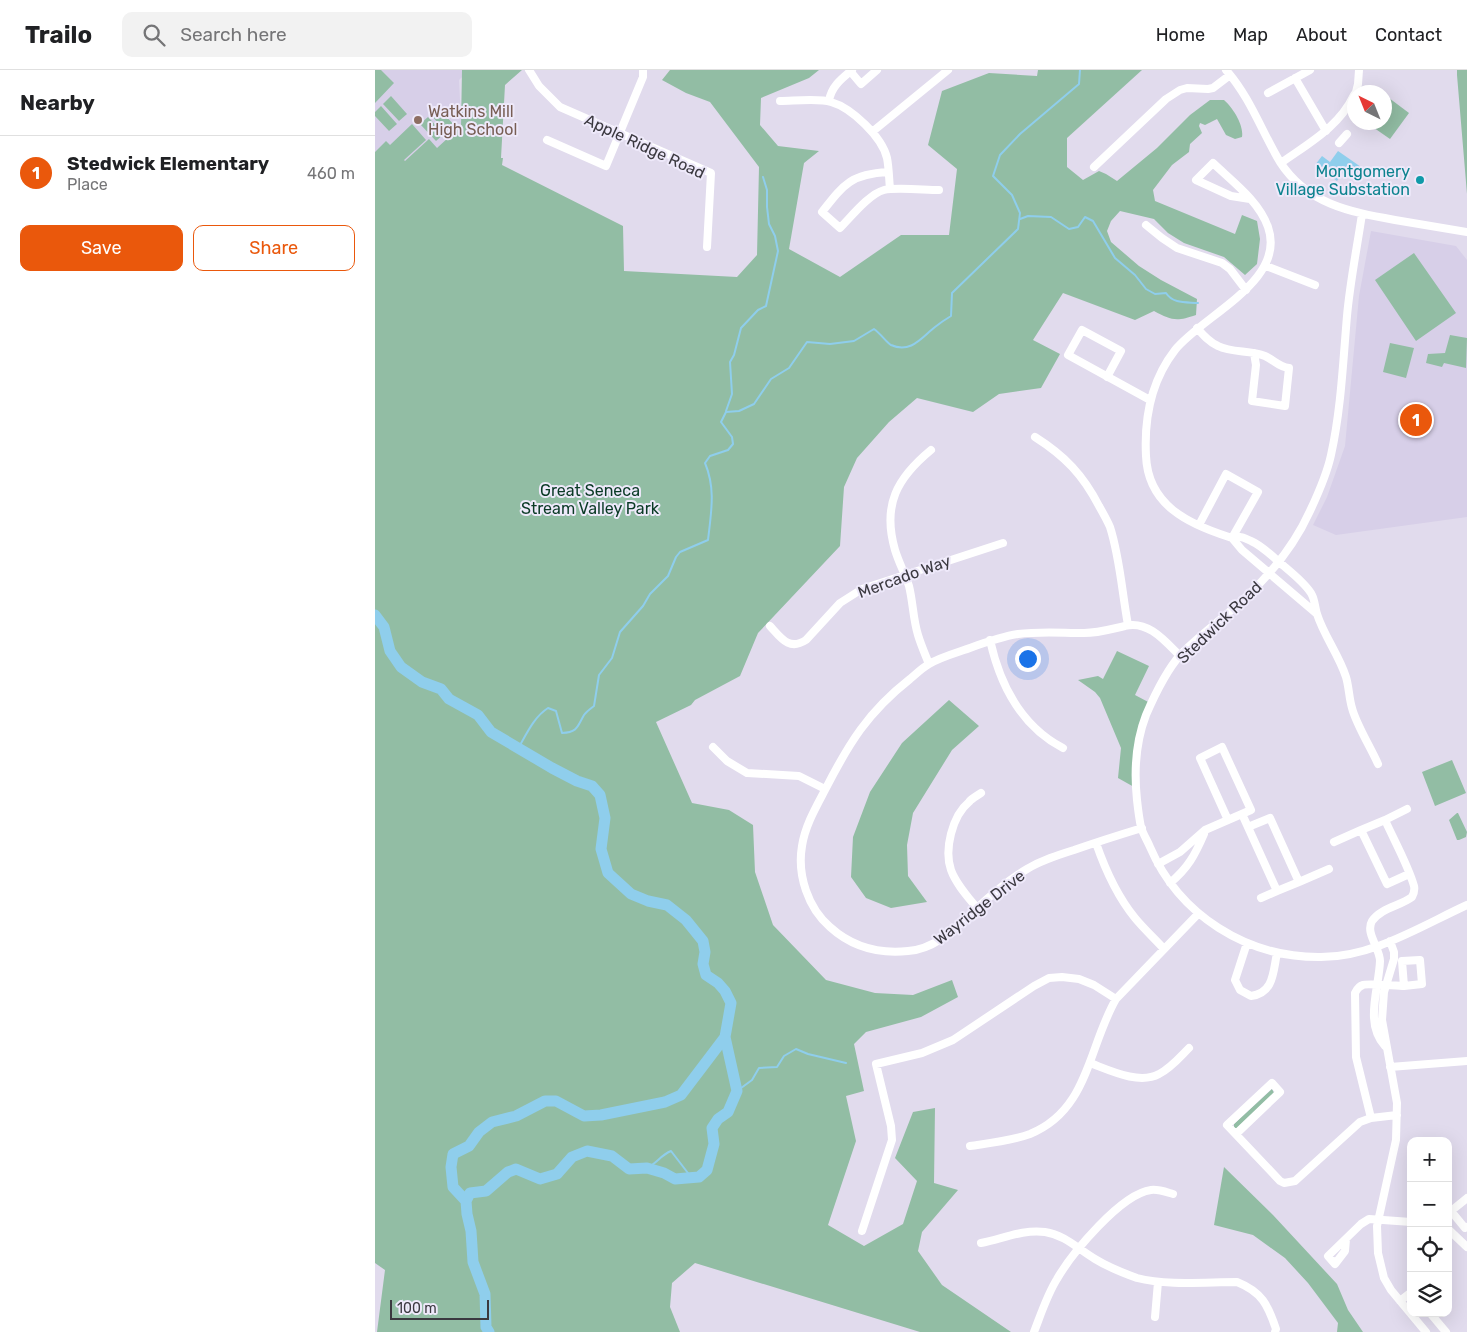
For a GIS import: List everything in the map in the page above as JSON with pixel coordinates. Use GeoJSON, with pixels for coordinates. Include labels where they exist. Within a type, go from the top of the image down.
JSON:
{"type":"FeatureCollection","features":[{"type":"Feature","properties":{"kind":"street","name":"Apple Ridge Road"},"geometry":{"type":"LineString","coordinates":[[529,70],[539,86],[560,107],[711,173],[707,247]]}},
{"type":"Feature","properties":{"kind":"street"},"geometry":{"type":"LineString","coordinates":[[547,140],[606,166],[643,77],[643,70]]}},
{"type":"Feature","properties":{"kind":"street"},"geometry":{"type":"LineString","coordinates":[[829,101],[830,93],[834,86],[851,71],[861,84],[877,70]]}},
{"type":"Feature","properties":{"kind":"street"},"geometry":{"type":"LineString","coordinates":[[872,132],[948,70]]}},
{"type":"Feature","properties":{"kind":"street"},"geometry":{"type":"LineString","coordinates":[[1268,93],[1310,70]]}},
{"type":"Feature","properties":{"kind":"street"},"geometry":{"type":"LineString","coordinates":[[1358,85],[1359,70]]}},
{"type":"Feature","properties":{"kind":"street"},"geometry":{"type":"LineString","coordinates":[[1094,167],[1166,99],[1187,88],[1213,88],[1228,72],[1243,94],[1281,163],[1299,183],[1319,199],[1335,207],[1362,214],[1467,232]]}},
{"type":"Feature","properties":{"kind":"street"},"geometry":{"type":"LineString","coordinates":[[1295,78],[1326,131]]}},
{"type":"Feature","properties":{"kind":"street"},"geometry":{"type":"LineString","coordinates":[[781,102],[829,101],[861,120],[872,132],[887,158],[889,189]]}},
{"type":"Feature","properties":{"kind":"street"},"geometry":{"type":"LineString","coordinates":[[1281,163],[1326,131],[1347,107]]}},
{"type":"Feature","properties":{"kind":"street"},"geometry":{"type":"LineString","coordinates":[[1339,144],[1347,134]]}},
{"type":"Feature","properties":{"kind":"street"},"geometry":{"type":"LineString","coordinates":[[1250,199],[1231,196],[1196,180],[1213,163],[1250,199],[1263,216],[1269,229],[1270,242],[1266,266],[1247,290],[1197,328],[1174,351],[1163,369],[1150,400],[1146,422],[1148,473],[1152,484],[1165,503],[1175,513],[1232,538],[1242,550],[1317,614]]}},
{"type":"Feature","properties":{"kind":"street"},"geometry":{"type":"LineString","coordinates":[[888,172],[857,177],[847,184],[822,212],[840,228],[876,193],[889,189],[939,190]]}},
{"type":"Feature","properties":{"kind":"street","name":"Stedwick Road"},"geometry":{"type":"LineString","coordinates":[[1362,214],[1349,299],[1337,424],[1331,458],[1311,511],[1279,563],[1247,596],[1180,656],[1162,682],[1142,728],[1136,762],[1135,786],[1142,828],[1158,864],[1170,883],[1198,914],[1227,934],[1247,943],[1292,956],[1322,957],[1349,954],[1376,947],[1467,905]]}},
{"type":"Feature","properties":{"kind":"street"},"geometry":{"type":"LineString","coordinates":[[1147,225],[1161,238],[1177,248],[1222,262],[1230,268],[1247,290]]}},
{"type":"Feature","properties":{"kind":"street"},"geometry":{"type":"LineString","coordinates":[[1266,266],[1315,285]]}},
{"type":"Feature","properties":{"kind":"street"},"geometry":{"type":"LineString","coordinates":[[1197,328],[1212,343],[1219,347],[1254,353],[1266,356],[1281,367],[1289,368],[1285,406],[1252,401],[1257,365],[1254,353]]}},
{"type":"Feature","properties":{"kind":"street"},"geometry":{"type":"LineString","coordinates":[[1107,377],[1121,351],[1082,330],[1068,355],[1107,377],[1150,400]]}},
{"type":"Feature","properties":{"kind":"street"},"geometry":{"type":"LineString","coordinates":[[1035,437],[1056,451],[1075,469],[1089,487],[1109,525],[1128,625],[1146,627],[1180,656]]}},
{"type":"Feature","properties":{"kind":"street"},"geometry":{"type":"LineString","coordinates":[[929,664],[918,636],[912,602],[905,574],[894,548],[891,527],[893,500],[904,476],[914,464],[931,450]]}},
{"type":"Feature","properties":{"kind":"street"},"geometry":{"type":"LineString","coordinates":[[1199,525],[1226,474],[1258,492],[1232,538]]}},
{"type":"Feature","properties":{"kind":"street"},"geometry":{"type":"LineString","coordinates":[[1232,538],[1240,536],[1253,542],[1301,582],[1312,595],[1317,614],[1346,678],[1352,709],[1378,764]]}},
{"type":"Feature","properties":{"kind":"street","name":"Mercado Way"},"geometry":{"type":"LineString","coordinates":[[770,626],[785,641],[791,644],[800,644],[806,640],[840,603],[862,589],[1003,543]]}},
{"type":"Feature","properties":{"kind":"street","name":"Wayridge Drive"},"geometry":{"type":"LineString","coordinates":[[1128,625],[1101,633],[1017,634],[991,640],[929,664],[899,688],[865,722],[844,752],[812,814],[802,845],[803,880],[807,895],[822,920],[835,932],[852,943],[868,949],[887,952],[910,951],[931,946],[953,931],[1009,881],[1036,864],[1142,828]]}},
{"type":"Feature","properties":{"kind":"street"},"geometry":{"type":"LineString","coordinates":[[991,640],[1000,674],[1017,707],[1035,728],[1053,743],[1063,748]]}},
{"type":"Feature","properties":{"kind":"street"},"geometry":{"type":"LineString","coordinates":[[713,747],[727,761],[747,772],[799,776],[825,789]]}},
{"type":"Feature","properties":{"kind":"street"},"geometry":{"type":"LineString","coordinates":[[1158,864],[1180,852],[1205,830],[1242,814],[1251,810],[1222,747],[1200,758],[1228,820]]}},
{"type":"Feature","properties":{"kind":"street"},"geometry":{"type":"LineString","coordinates":[[977,908],[959,885],[951,870],[948,857],[953,826],[958,816],[967,803],[981,793]]}},
{"type":"Feature","properties":{"kind":"street"},"geometry":{"type":"LineString","coordinates":[[1334,842],[1407,810]]}},
{"type":"Feature","properties":{"kind":"street"},"geometry":{"type":"LineString","coordinates":[[1242,814],[1277,891]]}},
{"type":"Feature","properties":{"kind":"street"},"geometry":{"type":"LineString","coordinates":[[1248,827],[1270,818],[1299,882]]}},
{"type":"Feature","properties":{"kind":"street"},"geometry":{"type":"LineString","coordinates":[[1381,986],[1380,959],[1370,928],[1372,921],[1385,910],[1407,901],[1414,892],[1409,874],[1385,820]]}},
{"type":"Feature","properties":{"kind":"street"},"geometry":{"type":"LineString","coordinates":[[1170,883],[1190,863],[1205,830]]}},
{"type":"Feature","properties":{"kind":"street"},"geometry":{"type":"LineString","coordinates":[[1361,830],[1387,884],[1409,874]]}},
{"type":"Feature","properties":{"kind":"street"},"geometry":{"type":"LineString","coordinates":[[1096,843],[1113,883],[1126,905],[1135,918],[1164,949]]}},
{"type":"Feature","properties":{"kind":"street"},"geometry":{"type":"LineString","coordinates":[[1261,898],[1329,869]]}},
{"type":"Feature","properties":{"kind":"street"},"geometry":{"type":"LineString","coordinates":[[970,1146],[1012,1139],[1045,1127],[1059,1117],[1070,1104],[1082,1084],[1107,1014],[1116,999],[1198,914]]}},
{"type":"Feature","properties":{"kind":"street"},"geometry":{"type":"LineString","coordinates":[[1390,941],[1394,952],[1394,959],[1374,1005],[1375,1024],[1379,1039],[1387,1048],[1397,1103],[1396,1140],[1376,1237],[1384,1278],[1391,1290],[1426,1332]]}},
{"type":"Feature","properties":{"kind":"street"},"geometry":{"type":"LineString","coordinates":[[1247,943],[1235,980],[1240,990],[1251,996],[1264,992],[1269,986],[1277,953]]}},
{"type":"Feature","properties":{"kind":"street"},"geometry":{"type":"LineString","coordinates":[[862,1231],[892,1140],[891,1126],[876,1064],[922,1053],[953,1040],[1049,978],[1079,979],[1094,985],[1116,999]]}},
{"type":"Feature","properties":{"kind":"street"},"geometry":{"type":"LineString","coordinates":[[1371,1118],[1356,1057],[1355,993],[1359,987],[1365,984],[1404,986]]}},
{"type":"Feature","properties":{"kind":"street"},"geometry":{"type":"LineString","coordinates":[[1089,1063],[1128,1076],[1144,1078],[1157,1076],[1189,1048]]}},
{"type":"Feature","properties":{"kind":"street"},"geometry":{"type":"LineString","coordinates":[[1390,1068],[1467,1061]]}},
{"type":"Feature","properties":{"kind":"street"},"geometry":{"type":"LineString","coordinates":[[1236,1134],[1280,1092],[1272,1083],[1227,1125],[1279,1181],[1290,1184],[1360,1122],[1371,1118],[1397,1115]]}},
{"type":"Feature","properties":{"kind":"street"},"geometry":{"type":"LineString","coordinates":[[1034,1332],[1057,1277],[1104,1220],[1133,1196],[1149,1190],[1173,1194]]}},
{"type":"Feature","properties":{"kind":"street"},"geometry":{"type":"LineString","coordinates":[[1467,1198],[1451,1212],[1465,1228],[1467,1227]]}},
{"type":"Feature","properties":{"kind":"street"},"geometry":{"type":"LineString","coordinates":[[1346,1239],[1365,1220],[1407,1222]]}},
{"type":"Feature","properties":{"kind":"street"},"geometry":{"type":"LineString","coordinates":[[1450,1227],[1458,1220]]}},
{"type":"Feature","properties":{"kind":"street"},"geometry":{"type":"LineString","coordinates":[[981,1243],[999,1240],[1022,1232],[1044,1232],[1064,1238],[1095,1259],[1121,1272],[1139,1278],[1159,1282],[1237,1282],[1247,1286],[1259,1295],[1266,1304],[1276,1329],[1275,1332]]}},
{"type":"Feature","properties":{"kind":"street"},"geometry":{"type":"LineString","coordinates":[[1452,1233],[1467,1247]]}},
{"type":"Feature","properties":{"kind":"street"},"geometry":{"type":"LineString","coordinates":[[1155,1317],[1159,1282]]}},
{"type":"Feature","properties":{"kind":"street"},"geometry":{"type":"LineString","coordinates":[[1400,1301],[1407,1296]]}},
{"type":"Feature","properties":{"kind":"street"},"geometry":{"type":"LineString","coordinates":[[1433,1317],[1446,1332]]}},
{"type":"Feature","properties":{"kind":"shaded area","name":"Watkins Mill High School"},"geometry":{"type":"Polygon","coordinates":[[[375,70],[469,70],[459,80],[463,161],[375,165],[375,70]]]}},
{"type":"Feature","properties":{"kind":"shaded area"},"geometry":{"type":"Polygon","coordinates":[[[1371,231],[1456,246],[1467,260],[1467,517],[1336,535],[1313,525],[1327,497],[1345,446],[1359,296],[1371,231]]]}},
{"type":"Feature","properties":{"kind":"green space"},"geometry":{"type":"Polygon","coordinates":[[[375,70],[381,70],[394,83],[375,103],[375,70]]]}},
{"type":"Feature","properties":{"kind":"green space","name":"Great Seneca Stream Valley Park"},"geometry":{"type":"Polygon","coordinates":[[[462,70],[522,70],[505,85],[502,165],[623,226],[624,271],[737,277],[757,255],[759,167],[710,102],[686,93],[662,80],[670,70],[819,70],[809,78],[761,98],[760,125],[778,146],[819,151],[804,163],[789,249],[840,277],[901,235],[949,235],[957,169],[928,145],[942,91],[989,73],[1037,76],[1038,70],[1142,70],[1067,138],[1067,167],[1083,180],[1099,171],[1117,181],[1157,148],[1190,115],[1210,100],[1224,100],[1231,107],[1240,122],[1242,137],[1235,139],[1226,135],[1217,119],[1205,125],[1200,123],[1199,126],[1202,133],[1190,144],[1189,152],[1172,165],[1153,190],[1155,201],[1235,234],[1242,215],[1257,221],[1260,239],[1257,264],[1245,275],[1224,257],[1184,243],[1168,233],[1154,219],[1120,211],[1111,221],[1107,231],[1111,242],[1139,266],[1197,299],[1196,315],[1183,319],[1174,319],[1154,311],[1135,320],[1063,293],[1033,340],[1060,354],[1041,388],[999,394],[973,412],[917,398],[889,422],[857,458],[844,487],[840,546],[758,633],[740,676],[695,700],[691,705],[656,722],[692,803],[729,810],[753,825],[755,872],[773,925],[826,980],[875,993],[913,995],[952,980],[958,997],[921,1017],[866,1032],[854,1044],[864,1091],[846,1096],[856,1141],[828,1225],[864,1246],[903,1224],[917,1181],[895,1158],[913,1112],[935,1108],[934,1183],[958,1190],[922,1232],[918,1251],[942,1285],[1011,1332],[920,1332],[695,1263],[672,1283],[670,1307],[680,1332],[377,1332],[385,1270],[375,1263],[375,152],[386,141],[390,145],[412,124],[426,140],[405,161],[429,139],[437,148],[461,126],[462,70]]]}},
{"type":"Feature","properties":{"kind":"green space"},"geometry":{"type":"Polygon","coordinates":[[[1457,70],[1467,70],[1467,194],[1457,75],[1457,70]]]}},
{"type":"Feature","properties":{"kind":"green space"},"geometry":{"type":"Polygon","coordinates":[[[391,96],[407,114],[399,121],[383,104],[391,96]]]}},
{"type":"Feature","properties":{"kind":"green space"},"geometry":{"type":"Polygon","coordinates":[[[1392,100],[1409,113],[1390,139],[1377,130],[1392,130],[1392,100]]]}},
{"type":"Feature","properties":{"kind":"green space"},"geometry":{"type":"Polygon","coordinates":[[[381,106],[397,124],[389,131],[375,116],[375,112],[381,106]]]}},
{"type":"Feature","properties":{"kind":"green space"},"geometry":{"type":"Polygon","coordinates":[[[438,107],[454,125],[446,132],[430,114],[438,107]]]}},
{"type":"Feature","properties":{"kind":"green space"},"geometry":{"type":"Polygon","coordinates":[[[428,117],[444,134],[436,141],[420,124],[428,117]]]}},
{"type":"Feature","properties":{"kind":"green space"},"geometry":{"type":"Polygon","coordinates":[[[1414,253],[1456,313],[1416,341],[1375,280],[1414,253]]]}},
{"type":"Feature","properties":{"kind":"green space"},"geometry":{"type":"Polygon","coordinates":[[[1450,335],[1467,338],[1466,368],[1444,363],[1442,367],[1426,363],[1428,354],[1445,353],[1450,335]]]}},
{"type":"Feature","properties":{"kind":"green space"},"geometry":{"type":"Polygon","coordinates":[[[1390,343],[1414,348],[1406,378],[1383,372],[1390,343]]]}},
{"type":"Feature","properties":{"kind":"green space"},"geometry":{"type":"Polygon","coordinates":[[[1117,651],[1149,666],[1135,695],[1152,704],[1144,722],[1134,787],[1118,778],[1121,748],[1100,698],[1078,680],[1098,676],[1103,679],[1117,651]]]}},
{"type":"Feature","properties":{"kind":"green space"},"geometry":{"type":"Polygon","coordinates":[[[949,700],[979,726],[952,750],[913,813],[907,845],[908,876],[927,902],[891,908],[866,898],[851,877],[853,837],[870,792],[902,743],[949,700]]]}},
{"type":"Feature","properties":{"kind":"green space"},"geometry":{"type":"Polygon","coordinates":[[[1452,760],[1466,793],[1435,806],[1422,772],[1452,760]]]}},
{"type":"Feature","properties":{"kind":"green space"},"geometry":{"type":"Polygon","coordinates":[[[1457,813],[1467,832],[1466,837],[1459,840],[1457,840],[1449,820],[1457,813]]]}},
{"type":"Feature","properties":{"kind":"green space"},"geometry":{"type":"Polygon","coordinates":[[[1272,1089],[1274,1093],[1234,1129],[1234,1124],[1272,1089]]]}},
{"type":"Feature","properties":{"kind":"green space"},"geometry":{"type":"Polygon","coordinates":[[[1224,1167],[1273,1215],[1337,1284],[1348,1310],[1363,1332],[1337,1332],[1338,1323],[1308,1283],[1285,1258],[1253,1235],[1214,1225],[1224,1167]]]}},
{"type":"Feature","properties":{"kind":"water"},"geometry":{"type":"Polygon","coordinates":[[[1338,151],[1361,167],[1354,177],[1345,170],[1337,181],[1315,165],[1322,156],[1330,162],[1338,151]]]}},
{"type":"Feature","properties":{"kind":"waterway"},"geometry":{"type":"LineString","coordinates":[[519,747],[535,721],[548,708],[556,711],[562,733],[576,728],[585,714],[594,706],[599,675],[612,658],[620,632],[643,606],[650,594],[668,576],[680,552],[708,540],[712,492],[705,463],[710,456],[728,450],[733,444],[732,437],[721,422],[726,412],[739,411],[754,404],[771,379],[789,368],[807,342],[830,344],[854,341],[874,329],[891,345],[898,347],[910,346],[951,316],[952,293],[1018,229],[1020,213],[1012,195],[993,176],[1000,155],[1020,134],[1079,84],[1080,70]]}},
{"type":"Feature","properties":{"kind":"waterway"},"geometry":{"type":"LineString","coordinates":[[726,411],[732,394],[730,362],[734,355],[741,328],[758,310],[766,306],[778,251],[775,236],[769,224],[767,190],[763,177]]}},
{"type":"Feature","properties":{"kind":"waterway"},"geometry":{"type":"LineString","coordinates":[[1020,219],[1028,216],[1051,217],[1069,229],[1078,227],[1085,217],[1093,221],[1115,258],[1135,275],[1146,289],[1155,294],[1166,293],[1176,301],[1198,303]]}},
{"type":"Feature","properties":{"kind":"waterway"},"geometry":{"type":"LineString","coordinates":[[375,615],[384,627],[390,651],[401,667],[422,682],[441,689],[449,699],[478,715],[491,732],[552,768],[577,781],[592,786],[600,795],[605,818],[601,849],[608,873],[631,894],[648,901],[667,905],[686,920],[703,941],[705,952],[703,964],[706,975],[718,983],[725,991],[731,1003],[725,1037],[737,1091],[728,1112],[718,1119],[712,1128],[714,1144],[707,1170],[699,1177],[675,1179],[664,1173],[647,1168],[629,1169],[612,1156],[587,1151],[572,1157],[557,1174],[540,1179],[516,1169],[508,1172],[486,1191],[470,1193],[466,1201],[471,1231],[473,1262],[485,1294],[486,1327],[489,1332]]}},
{"type":"Feature","properties":{"kind":"waterway"},"geometry":{"type":"LineString","coordinates":[[466,1201],[453,1187],[451,1167],[453,1154],[469,1146],[479,1132],[492,1122],[516,1116],[545,1101],[556,1101],[584,1116],[601,1115],[665,1102],[681,1095],[725,1037]]}},
{"type":"Feature","properties":{"kind":"waterway"},"geometry":{"type":"LineString","coordinates":[[737,1091],[752,1080],[759,1068],[777,1067],[784,1056],[796,1049],[808,1054],[846,1063]]}},
{"type":"Feature","properties":{"kind":"waterway"},"geometry":{"type":"LineString","coordinates":[[647,1168],[671,1151],[691,1177]]}},
{"type":"Feature","properties":{"kind":"place","name":"Watkins Mill High School"},"geometry":{"type":"Point","coordinates":[418,120]}},
{"type":"Feature","properties":{"kind":"place","name":"Montgomery Village Substation"},"geometry":{"type":"Point","coordinates":[1420,180]}},
{"type":"Feature","properties":{"kind":"place","name":"Stedwick Elementary"},"geometry":{"type":"Point","coordinates":[1416,420]}}]}
